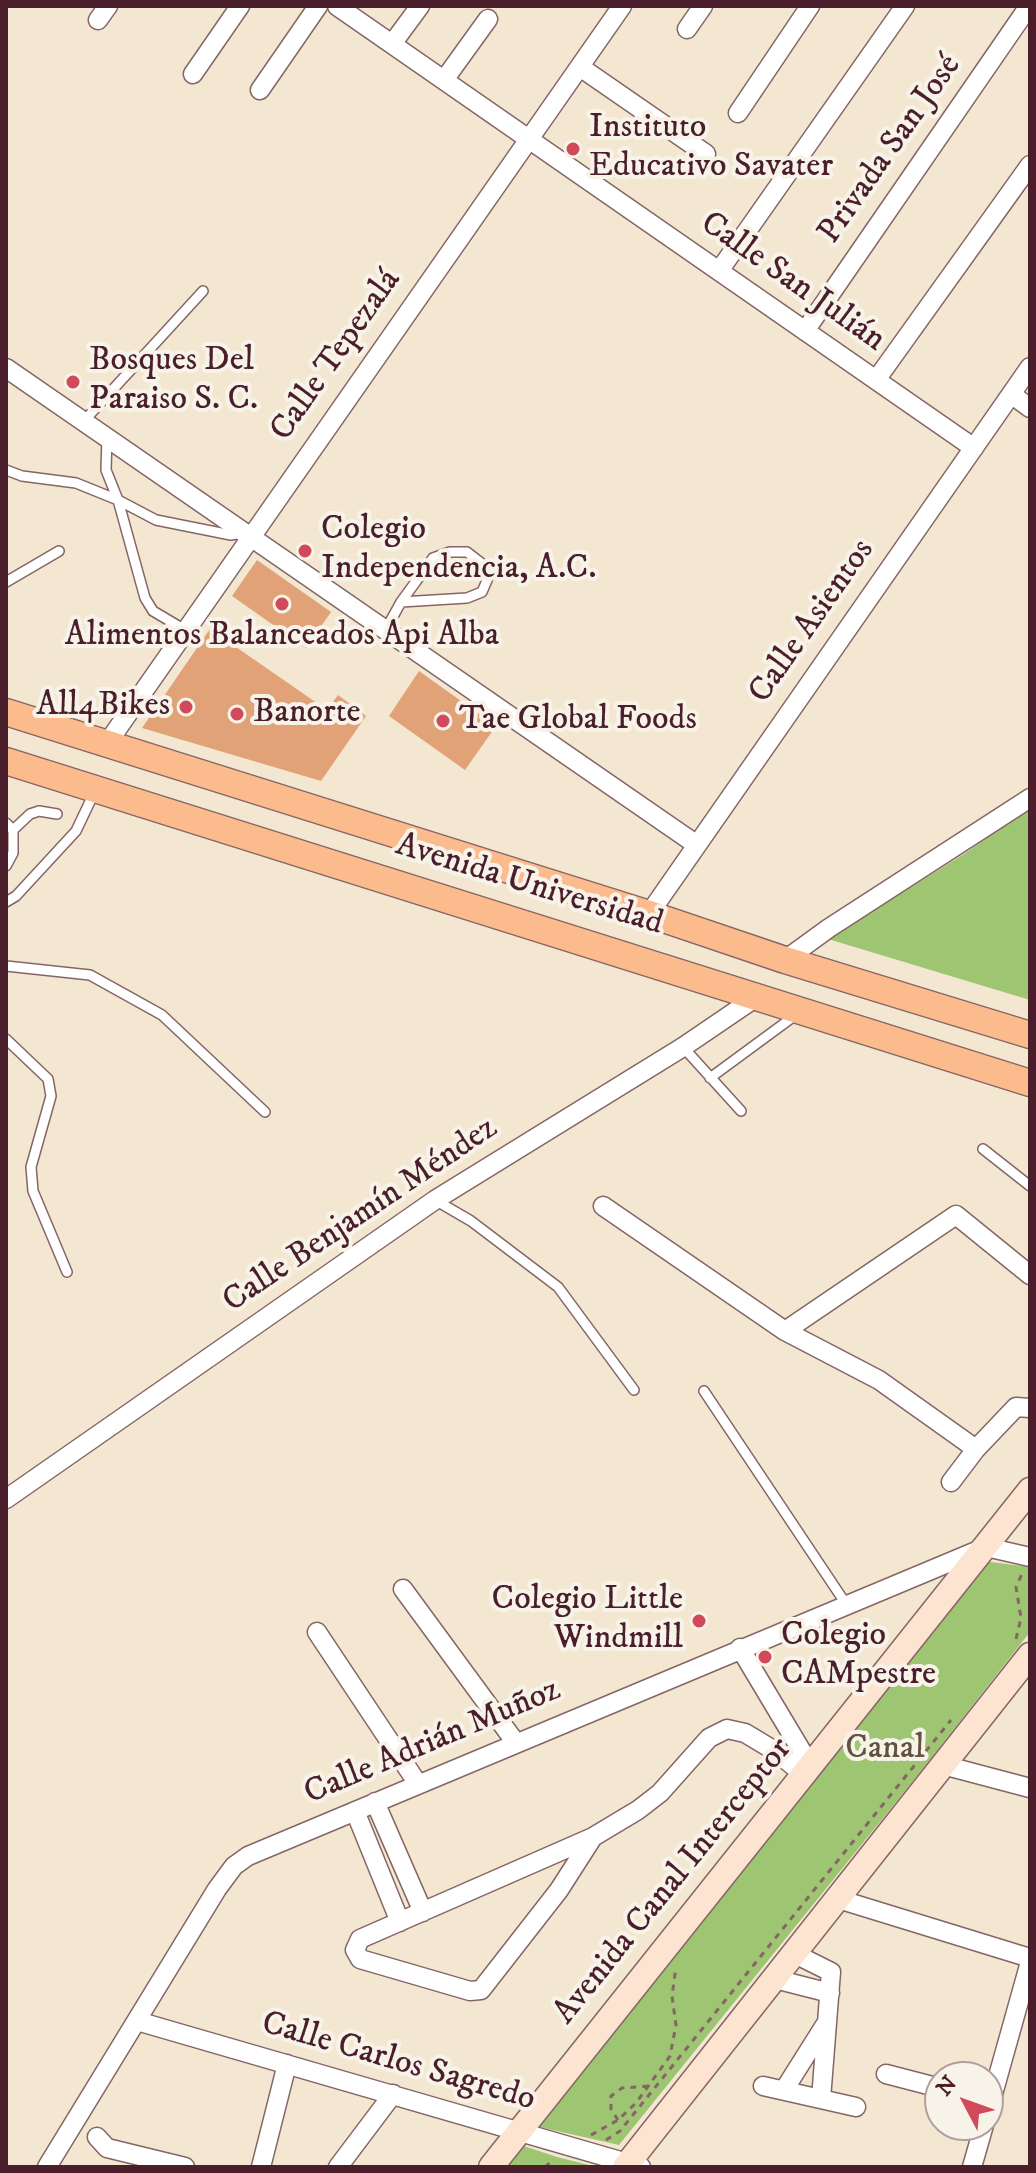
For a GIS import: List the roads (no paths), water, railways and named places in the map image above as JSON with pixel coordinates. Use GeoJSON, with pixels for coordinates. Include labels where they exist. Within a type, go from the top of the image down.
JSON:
{"type":"FeatureCollection","features":[{"type":"Feature","properties":{"kind":"main road","name":"Avenida Universidad"},"geometry":{"type":"LineString","coordinates":[[6,712],[1030,1035]]}},
{"type":"Feature","properties":{"kind":"main road","name":"Avenida Universidad"},"geometry":{"type":"LineString","coordinates":[[6,761],[1030,1083]]}},
{"type":"Feature","properties":{"kind":"street"},"geometry":{"type":"LineString","coordinates":[[193,74],[240,6]]}},
{"type":"Feature","properties":{"kind":"street"},"geometry":{"type":"LineString","coordinates":[[260,90],[318,6]]}},
{"type":"Feature","properties":{"kind":"street","name":"Calle San Julián"},"geometry":{"type":"LineString","coordinates":[[337,6],[974,448]]}},
{"type":"Feature","properties":{"kind":"street"},"geometry":{"type":"LineString","coordinates":[[392,44],[420,6]]}},
{"type":"Feature","properties":{"kind":"street"},"geometry":{"type":"LineString","coordinates":[[687,29],[703,6]]}},
{"type":"Feature","properties":{"kind":"street"},"geometry":{"type":"LineString","coordinates":[[738,113],[810,6]]}},
{"type":"Feature","properties":{"kind":"street"},"geometry":{"type":"LineString","coordinates":[[719,271],[905,6]]}},
{"type":"Feature","properties":{"kind":"street","name":"Privada San José"},"geometry":{"type":"LineString","coordinates":[[805,331],[1029,6]]}},
{"type":"Feature","properties":{"kind":"street","name":"Calle Tepezalá"},"geometry":{"type":"LineString","coordinates":[[106,745],[246,535],[580,67],[613,9]]}},
{"type":"Feature","properties":{"kind":"street"},"geometry":{"type":"LineString","coordinates":[[444,80],[488,19]]}},
{"type":"Feature","properties":{"kind":"street"},"geometry":{"type":"LineString","coordinates":[[580,67],[706,154]]}},
{"type":"Feature","properties":{"kind":"street"},"geometry":{"type":"LineString","coordinates":[[876,380],[1030,165]]}},
{"type":"Feature","properties":{"kind":"street"},"geometry":{"type":"LineString","coordinates":[[6,368],[697,845]]}},
{"type":"Feature","properties":{"kind":"street"},"geometry":{"type":"LineString","coordinates":[[1023,382],[1030,408]]}},
{"type":"Feature","properties":{"kind":"street","name":"Calle Asientos"},"geometry":{"type":"LineString","coordinates":[[649,914],[1023,382]]}},
{"type":"Feature","properties":{"kind":"street"},"geometry":{"type":"LineString","coordinates":[[785,960],[1030,798]]}},
{"type":"Feature","properties":{"kind":"street","name":"Calle Benjamín Méndez"},"geometry":{"type":"LineString","coordinates":[[6,1499],[435,1200],[683,1047],[758,996]]}},
{"type":"Feature","properties":{"kind":"street"},"geometry":{"type":"LineString","coordinates":[[603,1206],[785,1331],[879,1380],[976,1449]]}},
{"type":"Feature","properties":{"kind":"street"},"geometry":{"type":"LineString","coordinates":[[785,1331],[956,1215],[1030,1275]]}},
{"type":"Feature","properties":{"kind":"street"},"geometry":{"type":"LineString","coordinates":[[951,1482],[976,1449],[1023,1407]]}},
{"type":"Feature","properties":{"kind":"street","name":"Avenida Canal Interceptor"},"geometry":{"type":"LineString","coordinates":[[491,2167],[1030,1490]]}},
{"type":"Feature","properties":{"kind":"street"},"geometry":{"type":"LineString","coordinates":[[986,1547],[1026,1565]]}},
{"type":"Feature","properties":{"kind":"street","name":"Calle Adrián Muñoz"},"geometry":{"type":"LineString","coordinates":[[47,2167],[217,1889],[234,1866],[248,1856],[986,1547]]}},
{"type":"Feature","properties":{"kind":"street"},"geometry":{"type":"LineString","coordinates":[[403,1589],[516,1743]]}},
{"type":"Feature","properties":{"kind":"street"},"geometry":{"type":"LineString","coordinates":[[317,1632],[418,1784]]}},
{"type":"Feature","properties":{"kind":"street"},"geometry":{"type":"LineString","coordinates":[[740,1648],[806,1770]]}},
{"type":"Feature","properties":{"kind":"street"},"geometry":{"type":"LineString","coordinates":[[631,2166],[943,1765],[1019,1652]]}},
{"type":"Feature","properties":{"kind":"street"},"geometry":{"type":"LineString","coordinates":[[593,1837],[559,1890],[481,1990],[470,1991],[360,1959],[355,1950],[360,1939],[593,1837],[660,1793],[709,1738],[727,1729],[745,1733],[806,1770]]}},
{"type":"Feature","properties":{"kind":"street"},"geometry":{"type":"LineString","coordinates":[[943,1765],[1030,1788]]}},
{"type":"Feature","properties":{"kind":"street"},"geometry":{"type":"LineString","coordinates":[[375,1802],[423,1912]]}},
{"type":"Feature","properties":{"kind":"street"},"geometry":{"type":"LineString","coordinates":[[355,1811],[400,1922]]}},
{"type":"Feature","properties":{"kind":"street"},"geometry":{"type":"LineString","coordinates":[[838,1899],[1030,1960],[1001,2061]]}},
{"type":"Feature","properties":{"kind":"street"},"geometry":{"type":"LineString","coordinates":[[795,1954],[831,1972],[821,2099]]}},
{"type":"Feature","properties":{"kind":"street"},"geometry":{"type":"LineString","coordinates":[[775,1979],[830,1993]]}},
{"type":"Feature","properties":{"kind":"street","name":"Calle Carlos Sagredo"},"geometry":{"type":"LineString","coordinates":[[137,2021],[520,2130],[631,2166]]}},
{"type":"Feature","properties":{"kind":"street"},"geometry":{"type":"LineString","coordinates":[[784,2090],[828,2021]]}},
{"type":"Feature","properties":{"kind":"street"},"geometry":{"type":"LineString","coordinates":[[261,2167],[287,2064]]}},
{"type":"Feature","properties":{"kind":"street"},"geometry":{"type":"LineString","coordinates":[[886,2074],[924,2084]]}},
{"type":"Feature","properties":{"kind":"street"},"geometry":{"type":"LineString","coordinates":[[763,2086],[856,2107]]}},
{"type":"Feature","properties":{"kind":"street"},"geometry":{"type":"LineString","coordinates":[[338,2167],[393,2094]]}},
{"type":"Feature","properties":{"kind":"street"},"geometry":{"type":"LineString","coordinates":[[97,2137],[107,2148],[185,2167]]}},
{"type":"Feature","properties":{"kind":"street"},"geometry":{"type":"LineString","coordinates":[[972,2167],[979,2141]]}},
{"type":"Feature","properties":{"kind":"lane"},"geometry":{"type":"LineString","coordinates":[[83,422],[203,291]]}},
{"type":"Feature","properties":{"kind":"lane"},"geometry":{"type":"LineString","coordinates":[[107,438],[106,470],[118,500],[145,598],[153,611],[185,630]]}},
{"type":"Feature","properties":{"kind":"lane"},"geometry":{"type":"LineString","coordinates":[[6,470],[22,476],[76,483],[156,520],[231,535],[246,535]]}},
{"type":"Feature","properties":{"kind":"lane"},"geometry":{"type":"LineString","coordinates":[[6,582],[59,551]]}},
{"type":"Feature","properties":{"kind":"lane"},"geometry":{"type":"LineString","coordinates":[[385,631],[401,602],[433,558],[450,552],[467,552],[485,566],[488,578],[482,592],[467,598],[401,602]]}},
{"type":"Feature","properties":{"kind":"lane"},"geometry":{"type":"LineString","coordinates":[[6,902],[16,896],[76,831],[96,789]]}},
{"type":"Feature","properties":{"kind":"lane"},"geometry":{"type":"LineString","coordinates":[[6,866],[13,853],[9,826],[39,811],[57,814]]}},
{"type":"Feature","properties":{"kind":"lane"},"geometry":{"type":"LineString","coordinates":[[6,966],[90,975],[150,1008],[162,1015],[265,1112]]}},
{"type":"Feature","properties":{"kind":"lane"},"geometry":{"type":"LineString","coordinates":[[710,1078],[802,1010]]}},
{"type":"Feature","properties":{"kind":"lane"},"geometry":{"type":"LineString","coordinates":[[6,1039],[48,1079],[51,1096],[31,1167],[33,1191],[67,1272]]}},
{"type":"Feature","properties":{"kind":"lane"},"geometry":{"type":"LineString","coordinates":[[683,1047],[741,1111]]}},
{"type":"Feature","properties":{"kind":"lane"},"geometry":{"type":"LineString","coordinates":[[983,1149],[1030,1186]]}},
{"type":"Feature","properties":{"kind":"lane"},"geometry":{"type":"LineString","coordinates":[[435,1200],[471,1221],[558,1287],[634,1390]]}},
{"type":"Feature","properties":{"kind":"lane"},"geometry":{"type":"LineString","coordinates":[[704,1391],[848,1607]]}},
{"type":"Feature","properties":{"kind":"place","name":"Instituto Educativo Savater"},"geometry":{"type":"Point","coordinates":[573,149]}},
{"type":"Feature","properties":{"kind":"place","name":"Bosques Del Paraiso S. C."},"geometry":{"type":"Point","coordinates":[73,382]}},
{"type":"Feature","properties":{"kind":"place","name":"Colegio Independencia, A.C."},"geometry":{"type":"Point","coordinates":[305,551]}},
{"type":"Feature","properties":{"kind":"place","name":"Alimentos Balanceados Api Alba"},"geometry":{"type":"Point","coordinates":[282,604]}},
{"type":"Feature","properties":{"kind":"place","name":"All4Bikes"},"geometry":{"type":"Point","coordinates":[186,707]}},
{"type":"Feature","properties":{"kind":"place","name":"Banorte"},"geometry":{"type":"Point","coordinates":[237,714]}},
{"type":"Feature","properties":{"kind":"place","name":"Tae Global Foods"},"geometry":{"type":"Point","coordinates":[443,721]}},
{"type":"Feature","properties":{"kind":"place","name":"Colegio Little Windmill"},"geometry":{"type":"Point","coordinates":[699,1621]}},
{"type":"Feature","properties":{"kind":"place","name":"Colegio CAMpestre"},"geometry":{"type":"Point","coordinates":[765,1657]}},
{"type":"Feature","properties":{"kind":"park label","name":"Canal"},"geometry":{"type":"Point","coordinates":[885,1750]}}]}
